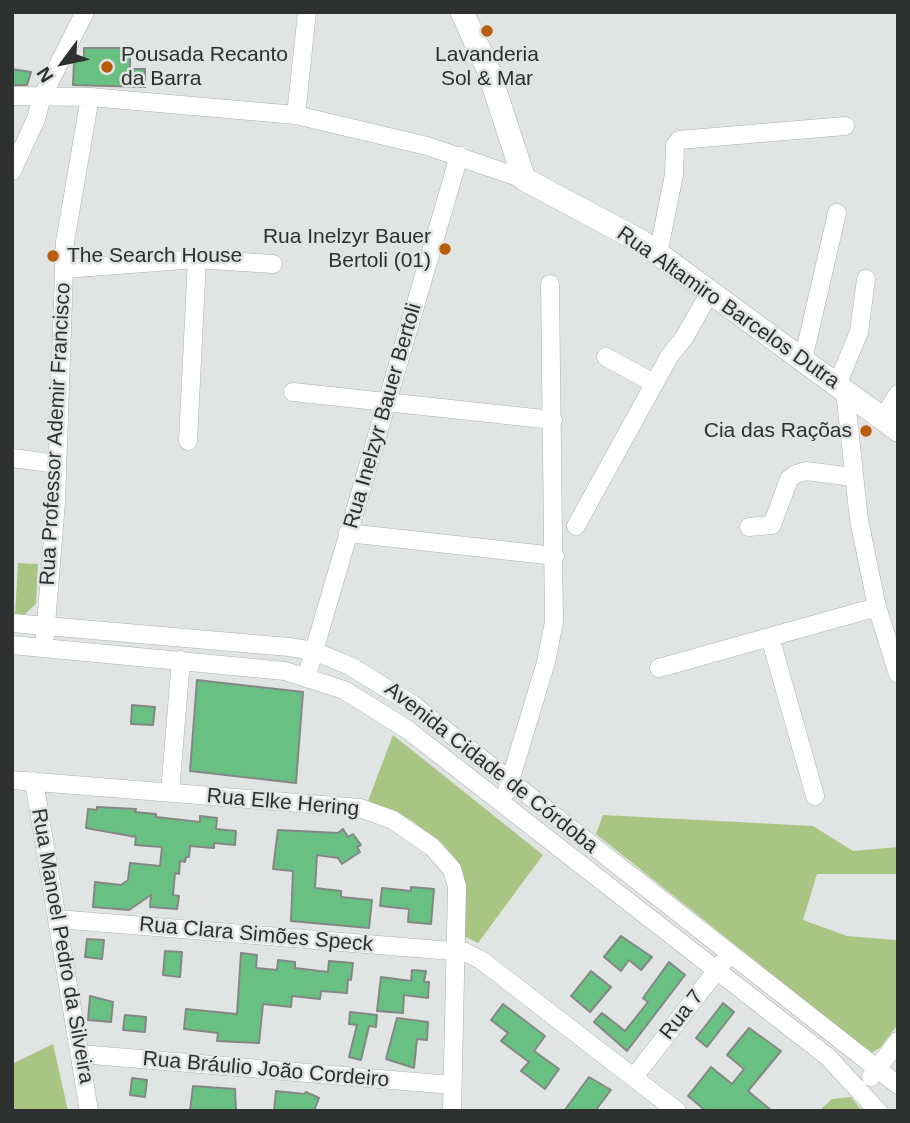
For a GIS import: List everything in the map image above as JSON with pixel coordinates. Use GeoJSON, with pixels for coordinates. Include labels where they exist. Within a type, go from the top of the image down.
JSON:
{"type":"FeatureCollection","features":[{"type":"Feature","properties":{"kind":"main road"},"geometry":{"type":"LineString","coordinates":[[462,12],[488,69],[524,179]]}},
{"type":"Feature","properties":{"kind":"main road","name":"Rua Altamiro Barcelos Dutra"},"geometry":{"type":"LineString","coordinates":[[524,179],[623,231],[658,254],[890,425]]}},
{"type":"Feature","properties":{"kind":"street"},"geometry":{"type":"LineString","coordinates":[[12,172],[36,119],[42,97],[85,12]]}},
{"type":"Feature","properties":{"kind":"street"},"geometry":{"type":"LineString","coordinates":[[296,115],[307,12]]}},
{"type":"Feature","properties":{"kind":"street"},"geometry":{"type":"LineString","coordinates":[[12,96],[90,97],[296,115],[459,156],[524,179]]}},
{"type":"Feature","properties":{"kind":"street","name":"Rua Professor Ademir Francisco"},"geometry":{"type":"LineString","coordinates":[[44,647],[57,464],[69,206],[90,97]]}},
{"type":"Feature","properties":{"kind":"street"},"geometry":{"type":"LineString","coordinates":[[658,254],[674,175],[675,145],[679,140],[845,126]]}},
{"type":"Feature","properties":{"kind":"street","name":"Rua Inelzyr Bauer Bertoli"},"geometry":{"type":"LineString","coordinates":[[307,675],[459,156]]}},
{"type":"Feature","properties":{"kind":"street"},"geometry":{"type":"LineString","coordinates":[[803,360],[836,213]]}},
{"type":"Feature","properties":{"kind":"street"},"geometry":{"type":"LineString","coordinates":[[188,440],[197,259]]}},
{"type":"Feature","properties":{"kind":"street"},"geometry":{"type":"LineString","coordinates":[[64,270],[197,259],[273,264]]}},
{"type":"Feature","properties":{"kind":"street"},"geometry":{"type":"LineString","coordinates":[[866,279],[859,332],[841,388],[853,477],[877,607],[898,674]]}},
{"type":"Feature","properties":{"kind":"street"},"geometry":{"type":"LineString","coordinates":[[503,804],[551,642],[556,601],[550,284]]}},
{"type":"Feature","properties":{"kind":"street"},"geometry":{"type":"LineString","coordinates":[[576,526],[654,383],[710,292]]}},
{"type":"Feature","properties":{"kind":"street"},"geometry":{"type":"LineString","coordinates":[[606,357],[654,383]]}},
{"type":"Feature","properties":{"kind":"street"},"geometry":{"type":"LineString","coordinates":[[293,392],[552,420]]}},
{"type":"Feature","properties":{"kind":"street"},"geometry":{"type":"LineString","coordinates":[[890,425],[898,394]]}},
{"type":"Feature","properties":{"kind":"street"},"geometry":{"type":"LineString","coordinates":[[12,458],[57,464]]}},
{"type":"Feature","properties":{"kind":"street"},"geometry":{"type":"LineString","coordinates":[[750,527],[772,525],[789,479],[796,474],[806,471],[853,477]]}},
{"type":"Feature","properties":{"kind":"street"},"geometry":{"type":"LineString","coordinates":[[348,533],[555,556]]}},
{"type":"Feature","properties":{"kind":"street"},"geometry":{"type":"LineString","coordinates":[[659,667],[877,607]]}},
{"type":"Feature","properties":{"kind":"street","name":"Avenida Cidade de Córdoba"},"geometry":{"type":"LineString","coordinates":[[12,623],[314,651],[350,666],[389,688],[898,1084]]}},
{"type":"Feature","properties":{"kind":"street"},"geometry":{"type":"LineString","coordinates":[[769,637],[815,796]]}},
{"type":"Feature","properties":{"kind":"street","name":"Avenida Cidade de Córdoba"},"geometry":{"type":"LineString","coordinates":[[12,645],[181,660],[307,675],[344,690],[386,714],[828,1057],[862,1090],[878,1111]]}},
{"type":"Feature","properties":{"kind":"street"},"geometry":{"type":"LineString","coordinates":[[170,792],[181,660]]}},
{"type":"Feature","properties":{"kind":"street","name":"Rua Elke Hering"},"geometry":{"type":"LineString","coordinates":[[12,780],[343,806],[376,812],[393,820],[432,847],[452,869],[457,887],[452,1085],[454,1109]]}},
{"type":"Feature","properties":{"kind":"street","name":"Rua Manoel Pedro da Silveira"},"geometry":{"type":"LineString","coordinates":[[34,781],[89,1111]]}},
{"type":"Feature","properties":{"kind":"street","name":"Rua Clara Simões Speck"},"geometry":{"type":"LineString","coordinates":[[57,919],[455,951],[481,960],[677,1111]]}},
{"type":"Feature","properties":{"kind":"street","name":"Rua 7"},"geometry":{"type":"LineString","coordinates":[[634,1077],[731,953]]}},
{"type":"Feature","properties":{"kind":"street"},"geometry":{"type":"LineString","coordinates":[[862,1090],[898,1041]]}},
{"type":"Feature","properties":{"kind":"street","name":"Rua Bráulio João Cordeiro"},"geometry":{"type":"LineString","coordinates":[[80,1054],[452,1085]]}},
{"type":"Feature","properties":{"kind":"green space"},"geometry":{"type":"Polygon","coordinates":[[[18,563],[38,564],[36,604],[23,616],[15,615],[18,563]]]}},
{"type":"Feature","properties":{"kind":"green space"},"geometry":{"type":"Polygon","coordinates":[[[393,735],[543,855],[478,943],[464,936],[465,883],[453,856],[440,841],[410,820],[368,801],[393,735]]]}},
{"type":"Feature","properties":{"kind":"green space"},"geometry":{"type":"Polygon","coordinates":[[[603,815],[813,826],[853,851],[898,847],[898,874],[817,874],[803,920],[847,936],[896,940],[898,933],[898,1024],[880,1048],[871,1053],[596,834],[603,815]]]}},
{"type":"Feature","properties":{"kind":"green space"},"geometry":{"type":"Polygon","coordinates":[[[53,1044],[68,1111],[12,1111],[12,1064],[53,1044]]]}},
{"type":"Feature","properties":{"kind":"green space"},"geometry":{"type":"Polygon","coordinates":[[[851,1097],[862,1111],[819,1111],[832,1099],[851,1097]]]}},
{"type":"Feature","properties":{"kind":"building"},"geometry":{"type":"Polygon","coordinates":[[[84,48],[130,48],[130,69],[145,69],[145,87],[73,85],[74,61],[84,61],[84,48]]]}},
{"type":"Feature","properties":{"kind":"building"},"geometry":{"type":"Polygon","coordinates":[[[12,69],[31,72],[27,85],[12,85],[12,69]]]}},
{"type":"Feature","properties":{"kind":"building"},"geometry":{"type":"Polygon","coordinates":[[[197,680],[303,692],[296,783],[190,771],[197,680]]]}},
{"type":"Feature","properties":{"kind":"building"},"geometry":{"type":"Polygon","coordinates":[[[132,705],[155,707],[153,725],[131,724],[132,705]]]}},
{"type":"Feature","properties":{"kind":"building"},"geometry":{"type":"Polygon","coordinates":[[[97,807],[136,809],[135,812],[156,814],[156,817],[200,822],[200,816],[217,818],[216,829],[236,831],[235,845],[214,843],[214,848],[190,846],[189,857],[186,857],[185,862],[180,861],[179,874],[175,873],[173,895],[179,896],[177,909],[150,907],[151,895],[129,910],[93,907],[95,882],[121,885],[128,880],[130,863],[160,866],[162,847],[135,845],[136,837],[86,828],[88,809],[97,810],[97,807]]]}},
{"type":"Feature","properties":{"kind":"building"},"geometry":{"type":"Polygon","coordinates":[[[343,829],[348,837],[353,834],[361,845],[357,847],[360,852],[342,864],[338,858],[317,855],[315,888],[341,891],[341,897],[372,900],[369,928],[291,921],[293,871],[273,869],[278,830],[338,833],[343,829]]]}},
{"type":"Feature","properties":{"kind":"building"},"geometry":{"type":"Polygon","coordinates":[[[411,887],[434,889],[431,924],[408,922],[409,909],[380,906],[382,888],[411,891],[411,887]]]}},
{"type":"Feature","properties":{"kind":"building"},"geometry":{"type":"Polygon","coordinates":[[[621,936],[652,957],[641,970],[629,960],[621,971],[604,957],[621,936]]]}},
{"type":"Feature","properties":{"kind":"building"},"geometry":{"type":"Polygon","coordinates":[[[87,939],[104,940],[102,959],[85,957],[87,939]]]}},
{"type":"Feature","properties":{"kind":"building"},"geometry":{"type":"Polygon","coordinates":[[[165,951],[182,952],[180,977],[163,975],[165,951]]]}},
{"type":"Feature","properties":{"kind":"building"},"geometry":{"type":"Polygon","coordinates":[[[241,953],[257,955],[256,968],[277,970],[278,960],[295,962],[295,968],[328,972],[329,961],[353,963],[347,993],[321,991],[320,999],[292,996],[291,1007],[263,1004],[259,1043],[217,1041],[218,1033],[184,1029],[186,1009],[237,1014],[241,953]]]}},
{"type":"Feature","properties":{"kind":"building"},"geometry":{"type":"Polygon","coordinates":[[[669,962],[685,975],[627,1051],[594,1022],[602,1013],[625,1031],[648,1002],[643,998],[669,962]]]}},
{"type":"Feature","properties":{"kind":"building"},"geometry":{"type":"Polygon","coordinates":[[[412,970],[426,971],[424,982],[429,982],[428,998],[404,995],[403,1013],[377,1011],[381,977],[411,981],[412,970]]]}},
{"type":"Feature","properties":{"kind":"building"},"geometry":{"type":"Polygon","coordinates":[[[591,971],[611,987],[590,1012],[571,996],[591,971]]]}},
{"type":"Feature","properties":{"kind":"building"},"geometry":{"type":"Polygon","coordinates":[[[90,996],[113,1002],[111,1022],[88,1020],[90,996]]]}},
{"type":"Feature","properties":{"kind":"building"},"geometry":{"type":"Polygon","coordinates":[[[723,1003],[734,1012],[707,1047],[696,1038],[723,1003]]]}},
{"type":"Feature","properties":{"kind":"building"},"geometry":{"type":"Polygon","coordinates":[[[503,1004],[545,1036],[534,1051],[559,1069],[545,1089],[521,1071],[529,1062],[501,1041],[508,1033],[491,1020],[503,1004]]]}},
{"type":"Feature","properties":{"kind":"building"},"geometry":{"type":"Polygon","coordinates":[[[350,1012],[377,1015],[376,1027],[369,1026],[361,1060],[349,1057],[357,1025],[349,1024],[350,1012]]]}},
{"type":"Feature","properties":{"kind":"building"},"geometry":{"type":"Polygon","coordinates":[[[125,1015],[146,1017],[145,1032],[123,1030],[125,1015]]]}},
{"type":"Feature","properties":{"kind":"building"},"geometry":{"type":"Polygon","coordinates":[[[397,1018],[428,1022],[427,1040],[417,1039],[414,1068],[386,1059],[397,1018]]]}},
{"type":"Feature","properties":{"kind":"building"},"geometry":{"type":"Polygon","coordinates":[[[749,1028],[781,1051],[748,1091],[772,1111],[706,1111],[688,1096],[711,1067],[732,1084],[744,1069],[727,1055],[749,1028]]]}},
{"type":"Feature","properties":{"kind":"building"},"geometry":{"type":"Polygon","coordinates":[[[589,1077],[611,1090],[595,1111],[564,1111],[589,1077]]]}},
{"type":"Feature","properties":{"kind":"building"},"geometry":{"type":"Polygon","coordinates":[[[132,1078],[147,1080],[145,1097],[130,1095],[132,1078]]]}},
{"type":"Feature","properties":{"kind":"building"},"geometry":{"type":"Polygon","coordinates":[[[193,1086],[235,1089],[236,1110],[190,1111],[193,1086]]]}},
{"type":"Feature","properties":{"kind":"building"},"geometry":{"type":"Polygon","coordinates":[[[276,1091],[306,1092],[319,1098],[314,1111],[274,1111],[276,1091]]]}},
{"type":"Feature","properties":{"kind":"place","name":"Lavanderia Sol & Mar"},"geometry":{"type":"Point","coordinates":[487,31]}},
{"type":"Feature","properties":{"kind":"place","name":"Pousada Recanto da Barra"},"geometry":{"type":"Point","coordinates":[107,67]}},
{"type":"Feature","properties":{"kind":"place","name":"Rua Inelzyr Bauer Bertoli (01)"},"geometry":{"type":"Point","coordinates":[445,249]}},
{"type":"Feature","properties":{"kind":"place","name":"The Search House"},"geometry":{"type":"Point","coordinates":[53,256]}},
{"type":"Feature","properties":{"kind":"place","name":"Cia das Raçõas"},"geometry":{"type":"Point","coordinates":[866,431]}}]}
